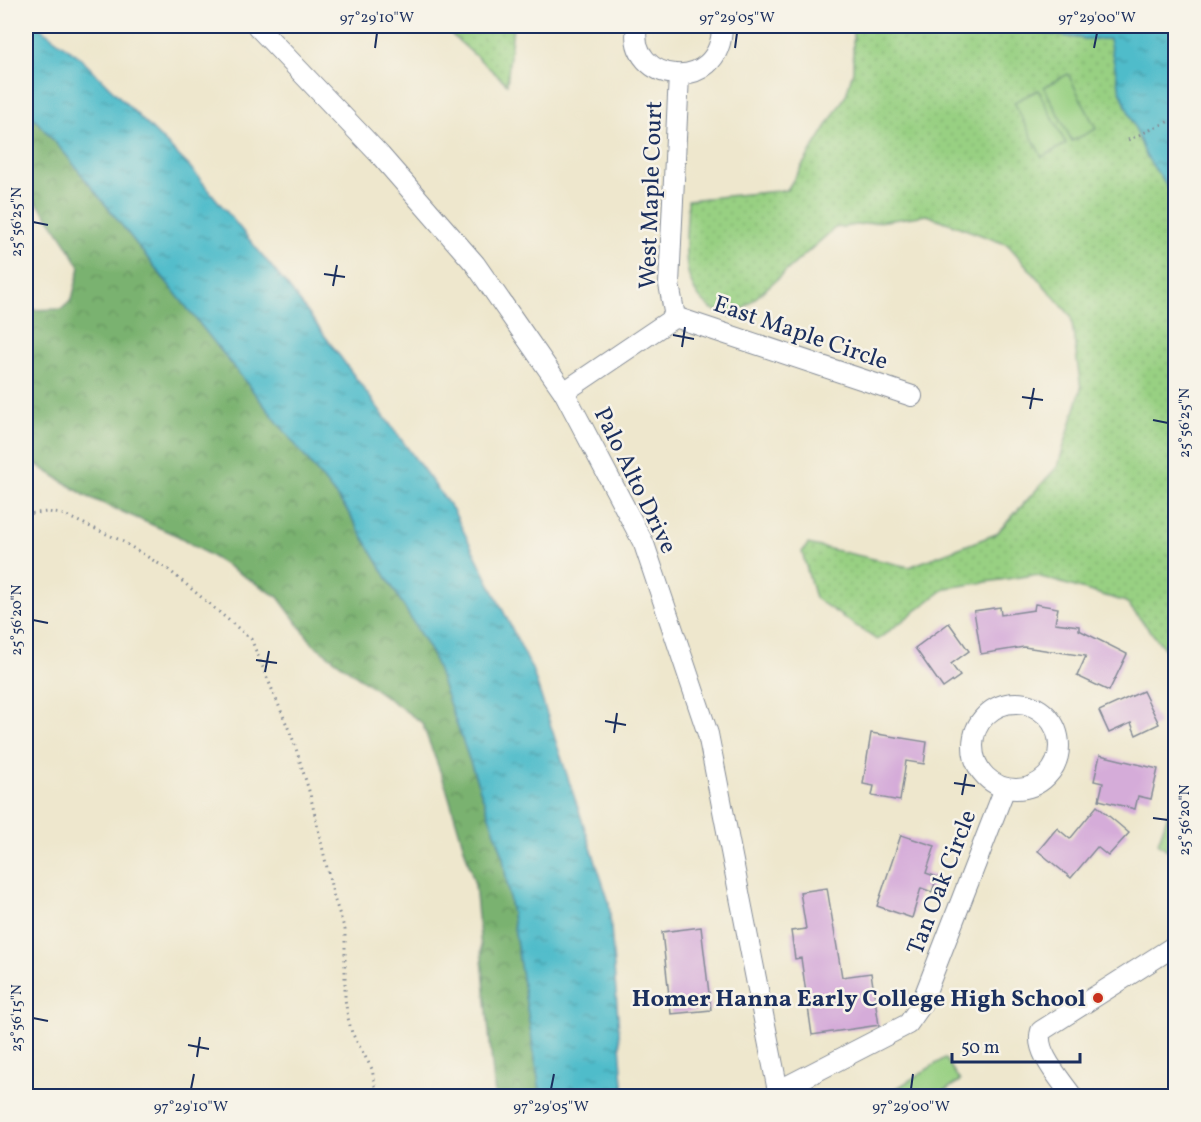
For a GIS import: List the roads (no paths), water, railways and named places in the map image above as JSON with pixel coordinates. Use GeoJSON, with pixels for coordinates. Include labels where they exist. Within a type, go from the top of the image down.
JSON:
{"type":"FeatureCollection","features":[{"type":"Feature","properties":{"kind":"street","name":"Palo Alto Drive"},"geometry":{"type":"LineString","coordinates":[[257,26],[380,155],[475,264],[564,392],[644,544],[708,734],[778,1091]]}},
{"type":"Feature","properties":{"kind":"street","name":"West Maple Court"},"geometry":{"type":"LineString","coordinates":[[637,26],[638,45],[644,57],[660,70],[679,75],[694,73],[707,65],[717,54],[722,40],[722,26]]}},
{"type":"Feature","properties":{"kind":"street","name":"West Maple Court"},"geometry":{"type":"LineString","coordinates":[[675,317],[669,284],[679,75]]}},
{"type":"Feature","properties":{"kind":"street"},"geometry":{"type":"LineString","coordinates":[[564,392],[675,317]]}},
{"type":"Feature","properties":{"kind":"street","name":"East Maple Circle"},"geometry":{"type":"LineString","coordinates":[[675,317],[912,396]]}},
{"type":"Feature","properties":{"kind":"street","name":"Tan Oak Circle"},"geometry":{"type":"LineString","coordinates":[[1011,704],[1026,704],[1039,710],[1056,730],[1058,757],[1044,779],[1032,786],[1019,789],[1005,788],[992,782],[981,772],[974,758],[973,743],[976,729],[991,712],[1011,704]]}},
{"type":"Feature","properties":{"kind":"street","name":"Tan Oak Circle"},"geometry":{"type":"LineString","coordinates":[[778,1091],[908,1024],[920,1007],[1005,788]]}},
{"type":"Feature","properties":{"kind":"street"},"geometry":{"type":"LineString","coordinates":[[1072,1096],[1041,1048],[1038,1039],[1041,1031],[1176,945]]}},
{"type":"Feature","properties":{"kind":"water"},"geometry":{"type":"Polygon","coordinates":[[[26,26],[37,26],[78,56],[190,167],[294,294],[453,510],[532,669],[609,902],[624,1096],[541,1096],[502,852],[432,654],[347,510],[67,156],[26,109],[26,26]]]}},
{"type":"Feature","properties":{"kind":"water"},"geometry":{"type":"Polygon","coordinates":[[[994,26],[1175,26],[1175,198],[1146,156],[1120,90],[1109,39],[1085,39],[994,26]]]}},
{"type":"Feature","properties":{"kind":"place","name":"Homer Hanna Early College High School"},"geometry":{"type":"Point","coordinates":[1098,998]}}]}
